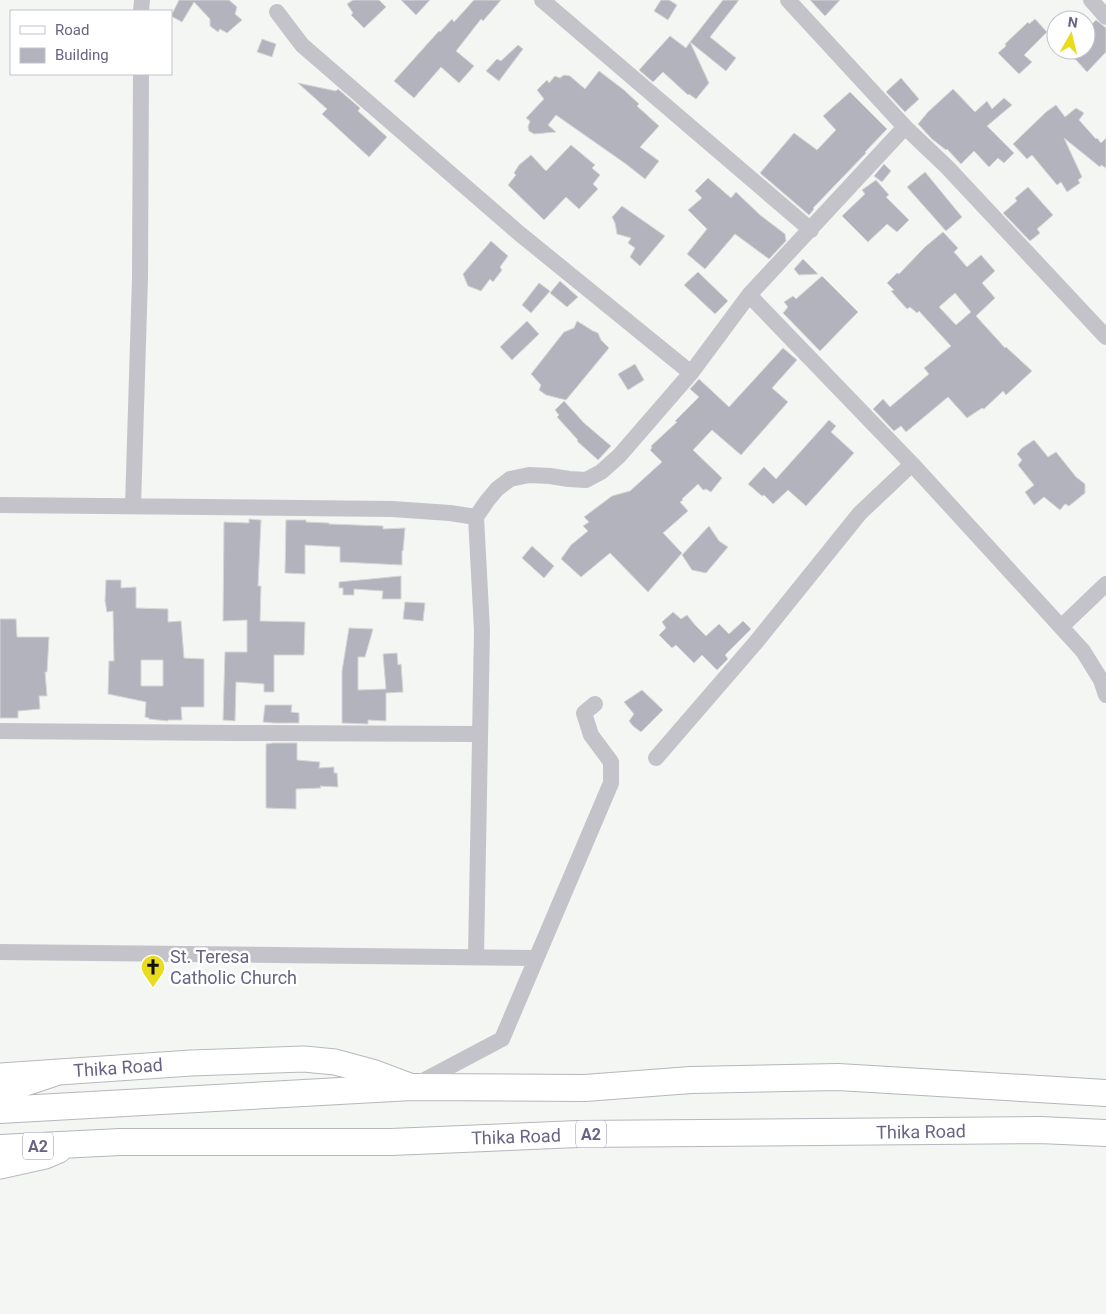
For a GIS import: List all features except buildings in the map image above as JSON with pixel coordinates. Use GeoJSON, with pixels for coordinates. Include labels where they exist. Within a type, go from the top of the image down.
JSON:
{"type":"FeatureCollection","features":[{"type":"Feature","properties":{"kind":"highway"},"geometry":{"type":"LineString","coordinates":[[0,1091],[54,1072]]}},
{"type":"Feature","properties":{"kind":"highway","name":"Thika Road"},"geometry":{"type":"LineString","coordinates":[[0,1110],[412,1087],[585,1088],[691,1080],[838,1077],[1106,1093]]}},
{"type":"Feature","properties":{"kind":"highway","name":"Thika Road"},"geometry":{"type":"LineString","coordinates":[[0,1148],[120,1142],[391,1142],[578,1134],[1040,1130],[1106,1133]]}},
{"type":"Feature","properties":{"kind":"main road","name":"Thika Road"},"geometry":{"type":"LineString","coordinates":[[0,1076],[191,1063],[304,1059],[335,1062],[372,1072],[412,1087]]}},
{"type":"Feature","properties":{"kind":"main road","name":"Thika Road"},"geometry":{"type":"LineString","coordinates":[[0,1166],[45,1156],[75,1144]]}},
{"type":"Feature","properties":{"kind":"street"},"geometry":{"type":"LineString","coordinates":[[542,0],[811,230]]}},
{"type":"Feature","properties":{"kind":"street"},"geometry":{"type":"LineString","coordinates":[[788,0],[905,127],[947,167],[1106,336]]}},
{"type":"Feature","properties":{"kind":"street"},"geometry":{"type":"LineString","coordinates":[[1091,0],[1106,17]]}},
{"type":"Feature","properties":{"kind":"street"},"geometry":{"type":"LineString","coordinates":[[277,12],[302,45],[520,234],[691,373]]}},
{"type":"Feature","properties":{"kind":"street"},"geometry":{"type":"LineString","coordinates":[[133,506],[140,278],[141,75]]}},
{"type":"Feature","properties":{"kind":"street"},"geometry":{"type":"LineString","coordinates":[[476,957],[482,630],[476,517],[497,489],[510,479],[529,475],[586,480],[601,472],[619,456],[691,373],[749,295],[905,127]]}},
{"type":"Feature","properties":{"kind":"street"},"geometry":{"type":"LineString","coordinates":[[749,295],[912,464],[1084,651],[1101,680],[1106,695]]}},
{"type":"Feature","properties":{"kind":"street"},"geometry":{"type":"LineString","coordinates":[[656,758],[757,641],[860,513],[912,464]]}},
{"type":"Feature","properties":{"kind":"street"},"geometry":{"type":"LineString","coordinates":[[0,506],[392,509],[450,513],[476,517]]}},
{"type":"Feature","properties":{"kind":"street"},"geometry":{"type":"LineString","coordinates":[[1061,627],[1106,584]]}},
{"type":"Feature","properties":{"kind":"street"},"geometry":{"type":"LineString","coordinates":[[412,1087],[502,1039],[611,783],[611,762],[591,735],[584,713],[595,704]]}},
{"type":"Feature","properties":{"kind":"street"},"geometry":{"type":"LineString","coordinates":[[0,731],[480,734]]}},
{"type":"Feature","properties":{"kind":"street"},"geometry":{"type":"LineString","coordinates":[[0,952],[536,958]]}},
{"type":"Feature","properties":{"kind":"place","name":"St. Teresa Catholic Church"},"geometry":{"type":"Point","coordinates":[153,988]}}]}
